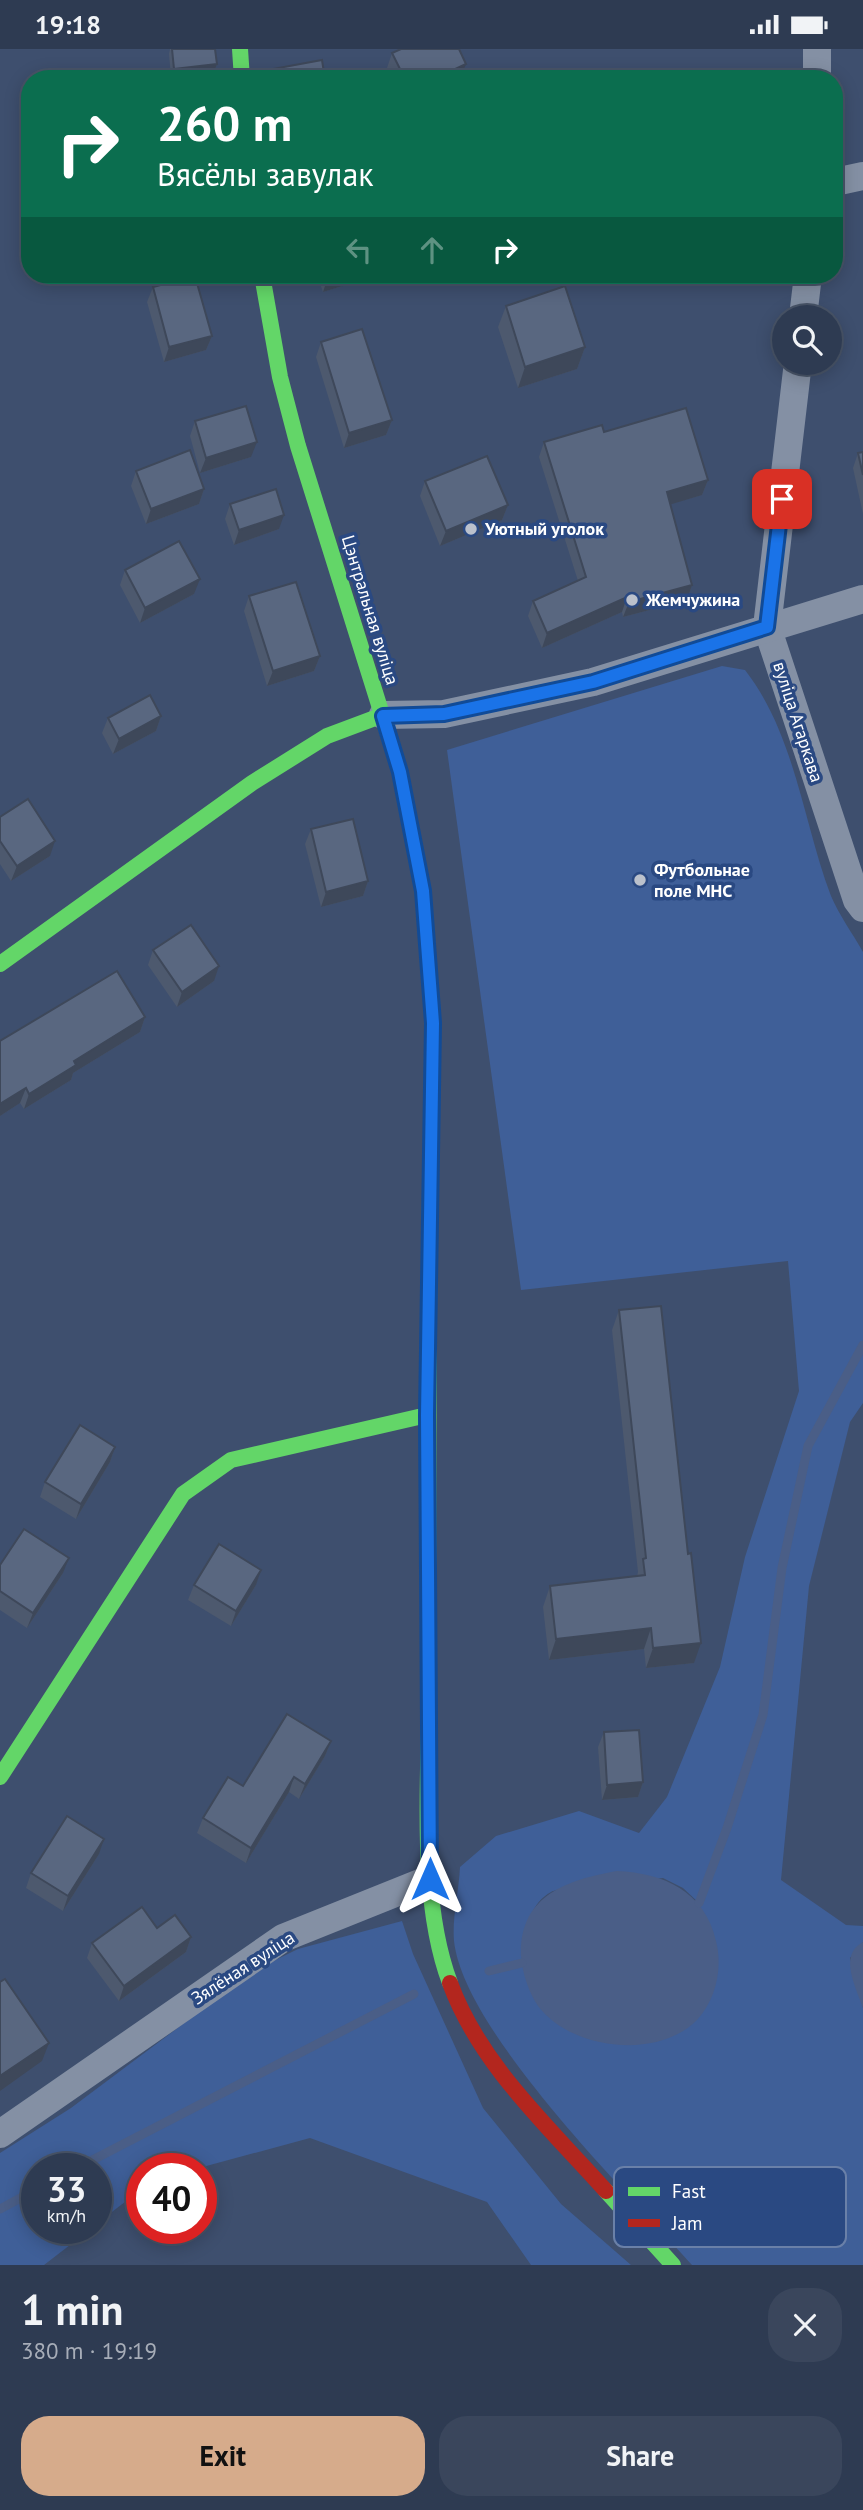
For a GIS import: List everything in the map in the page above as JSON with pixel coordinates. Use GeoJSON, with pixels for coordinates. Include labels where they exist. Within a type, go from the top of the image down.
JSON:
{"type":"FeatureCollection","features":[{"type":"Feature","properties":{"kind":"street"},"geometry":{"type":"LineString","coordinates":[[240,49],[241,70]]}},
{"type":"Feature","properties":{"kind":"street"},"geometry":{"type":"LineString","coordinates":[[817,49],[817,70]]}},
{"type":"Feature","properties":{"kind":"street"},"geometry":{"type":"LineString","coordinates":[[843,180],[863,176]]}},
{"type":"Feature","properties":{"kind":"street","name":"Цэнтральная вуліца"},"geometry":{"type":"LineString","coordinates":[[264,284],[280,377],[298,446],[383,716]]}},
{"type":"Feature","properties":{"kind":"street"},"geometry":{"type":"LineString","coordinates":[[804,305],[807,284]]}},
{"type":"Feature","properties":{"kind":"street","name":"вуліца Агаркава"},"geometry":{"type":"LineString","coordinates":[[796,375],[767,627],[857,899],[863,908]]}},
{"type":"Feature","properties":{"kind":"street"},"geometry":{"type":"LineString","coordinates":[[0,964],[252,783],[327,736],[383,716],[444,714],[593,682],[863,600]]}},
{"type":"Feature","properties":{"kind":"street"},"geometry":{"type":"LineString","coordinates":[[383,716],[413,831],[429,956],[433,1075],[427,1415],[430,1879],[443,1965],[459,2008],[484,2050],[516,2091],[614,2200]]}},
{"type":"Feature","properties":{"kind":"street"},"geometry":{"type":"LineString","coordinates":[[0,1777],[183,1494],[231,1461],[427,1415]]}},
{"type":"Feature","properties":{"kind":"street","name":"Зялёная вуліца"},"geometry":{"type":"LineString","coordinates":[[0,2134],[283,1938],[430,1879]]}},
{"type":"Feature","properties":{"kind":"street"},"geometry":{"type":"LineString","coordinates":[[657,2247],[673,2265]]}},
{"type":"Feature","properties":{"kind":"shaded area"},"geometry":{"type":"Polygon","coordinates":[[[722,666],[745,670],[776,722],[831,896],[863,952],[863,1403],[850,1422],[809,1586],[781,1880],[846,1925],[863,1926],[863,1942],[850,1958],[863,2008],[863,2265],[692,2265],[676,2247],[846,2247],[846,2167],[614,2167],[614,2179],[553,2111],[517,2065],[487,2020],[465,1978],[454,1941],[460,1867],[496,1836],[579,1811],[639,1833],[667,1797],[720,1667],[745,1557],[799,1391],[788,1261],[521,1290],[447,750],[722,666]],[[663,1878],[587,1885],[551,1892],[540,1901],[532,1913],[524,1944],[527,1976],[537,2003],[558,2023],[585,2036],[699,1903],[683,1888],[663,1878]]]}},
{"type":"Feature","properties":{"kind":"shaded area"},"geometry":{"type":"Polygon","coordinates":[[[617,1871],[650,1876],[680,1888],[702,1909],[716,1941],[718,1972],[713,1993],[704,2012],[680,2033],[660,2041],[615,2045],[571,2032],[553,2021],[538,2006],[524,1975],[522,1935],[537,1905],[564,1886],[617,1871]]]}},
{"type":"Feature","properties":{"kind":"shaded area"},"geometry":{"type":"Polygon","coordinates":[[[402,1921],[413,1954],[483,2108],[561,2204],[631,2265],[531,2265],[487,2202],[310,2138],[217,2163],[217,2153],[126,2153],[126,2201],[112,2212],[112,2153],[21,2153],[21,2244],[71,2244],[44,2265],[0,2265],[0,2153],[71,2108],[255,1970],[298,1949],[402,1921]]]}},
{"type":"Feature","properties":{"kind":"shaded area"},"geometry":{"type":"Polygon","coordinates":[[[863,1942],[863,2008],[853,1981],[850,1963],[851,1955],[863,1942]]]}},
{"type":"Feature","properties":{"kind":"building"},"geometry":{"type":"Polygon","coordinates":[[[172,49],[215,49],[217,64],[174,69],[172,49]]]}},
{"type":"Feature","properties":{"kind":"building"},"geometry":{"type":"Polygon","coordinates":[[[401,49],[459,49],[466,64],[453,70],[400,70],[392,53],[401,49]]]}},
{"type":"Feature","properties":{"kind":"building"},"geometry":{"type":"Polygon","coordinates":[[[322,60],[324,70],[273,70],[322,60]]]}},
{"type":"Feature","properties":{"kind":"building"},"geometry":{"type":"Polygon","coordinates":[[[164,284],[197,284],[212,336],[169,347],[153,287],[164,284]]]}},
{"type":"Feature","properties":{"kind":"building"},"geometry":{"type":"Polygon","coordinates":[[[565,286],[585,347],[525,367],[506,306],[565,286]]]}},
{"type":"Feature","properties":{"kind":"building"},"geometry":{"type":"Polygon","coordinates":[[[362,329],[392,420],[349,433],[321,342],[362,329]]]}},
{"type":"Feature","properties":{"kind":"building"},"geometry":{"type":"Polygon","coordinates":[[[246,406],[257,442],[206,458],[195,421],[246,406]]]}},
{"type":"Feature","properties":{"kind":"building"},"geometry":{"type":"Polygon","coordinates":[[[686,408],[708,480],[667,492],[692,585],[629,602],[627,597],[547,633],[533,601],[586,577],[544,442],[602,425],[604,432],[686,408]]]}},
{"type":"Feature","properties":{"kind":"building"},"geometry":{"type":"Polygon","coordinates":[[[190,450],[204,489],[151,509],[136,471],[190,450]]]}},
{"type":"Feature","properties":{"kind":"building"},"geometry":{"type":"Polygon","coordinates":[[[863,452],[863,475],[858,453],[863,452]]]}},
{"type":"Feature","properties":{"kind":"building"},"geometry":{"type":"Polygon","coordinates":[[[487,456],[508,505],[446,531],[425,481],[487,456]]]}},
{"type":"Feature","properties":{"kind":"building"},"geometry":{"type":"Polygon","coordinates":[[[276,489],[284,515],[239,530],[230,504],[276,489]]]}},
{"type":"Feature","properties":{"kind":"building"},"geometry":{"type":"Polygon","coordinates":[[[179,541],[200,579],[145,608],[125,570],[179,541]]]}},
{"type":"Feature","properties":{"kind":"building"},"geometry":{"type":"Polygon","coordinates":[[[296,582],[320,656],[273,671],[249,596],[296,582]]]}},
{"type":"Feature","properties":{"kind":"building"},"geometry":{"type":"Polygon","coordinates":[[[150,695],[161,716],[119,739],[108,718],[150,695]]]}},
{"type":"Feature","properties":{"kind":"building"},"geometry":{"type":"Polygon","coordinates":[[[28,799],[55,841],[17,866],[0,841],[0,817],[28,799]]]}},
{"type":"Feature","properties":{"kind":"building"},"geometry":{"type":"Polygon","coordinates":[[[353,819],[368,881],[326,892],[311,829],[353,819]]]}},
{"type":"Feature","properties":{"kind":"building"},"geometry":{"type":"Polygon","coordinates":[[[191,925],[219,966],[182,992],[153,950],[191,925]]]}},
{"type":"Feature","properties":{"kind":"building"},"geometry":{"type":"Polygon","coordinates":[[[117,971],[145,1017],[74,1061],[76,1065],[29,1094],[26,1088],[0,1104],[0,1041],[117,971]]]}},
{"type":"Feature","properties":{"kind":"building"},"geometry":{"type":"Polygon","coordinates":[[[661,1306],[688,1554],[691,1553],[701,1643],[653,1648],[651,1628],[556,1639],[550,1586],[645,1575],[643,1559],[646,1558],[619,1310],[661,1306]]]}},
{"type":"Feature","properties":{"kind":"building"},"geometry":{"type":"Polygon","coordinates":[[[80,1425],[115,1447],[81,1504],[45,1482],[80,1425]]]}},
{"type":"Feature","properties":{"kind":"building"},"geometry":{"type":"Polygon","coordinates":[[[24,1529],[69,1558],[33,1613],[0,1591],[0,1565],[24,1529]]]}},
{"type":"Feature","properties":{"kind":"building"},"geometry":{"type":"Polygon","coordinates":[[[219,1544],[261,1570],[236,1611],[194,1585],[219,1544]]]}},
{"type":"Feature","properties":{"kind":"building"},"geometry":{"type":"Polygon","coordinates":[[[287,1714],[331,1741],[305,1784],[294,1777],[251,1848],[203,1818],[228,1777],[243,1786],[287,1714]]]}},
{"type":"Feature","properties":{"kind":"building"},"geometry":{"type":"Polygon","coordinates":[[[639,1730],[643,1782],[607,1785],[604,1732],[639,1730]]]}},
{"type":"Feature","properties":{"kind":"building"},"geometry":{"type":"Polygon","coordinates":[[[67,1816],[104,1839],[68,1896],[31,1873],[67,1816]]]}},
{"type":"Feature","properties":{"kind":"building"},"geometry":{"type":"Polygon","coordinates":[[[142,1907],[157,1928],[175,1915],[191,1937],[124,1986],[92,1943],[142,1907]]]}},
{"type":"Feature","properties":{"kind":"building"},"geometry":{"type":"Polygon","coordinates":[[[5,1979],[49,2043],[0,2076],[0,1982],[5,1979]]]}},
{"type":"Feature","properties":{"kind":"waterway"},"geometry":{"type":"LineString","coordinates":[[699,1903],[727,1828],[763,1715],[782,1568],[808,1446],[863,1345]]}},
{"type":"Feature","properties":{"kind":"waterway"},"geometry":{"type":"LineString","coordinates":[[489,1971],[522,1963]]}},
{"type":"Feature","properties":{"kind":"waterway"},"geometry":{"type":"LineString","coordinates":[[106,2153],[414,1994]]}},
{"type":"Feature","properties":{"kind":"waterway"},"geometry":{"type":"LineString","coordinates":[[0,2209],[21,2198]]}},
{"type":"Feature","properties":{"kind":"traffic: fast"},"geometry":{"type":"LineString","coordinates":[[240,49],[241,70]]}},
{"type":"Feature","properties":{"kind":"traffic: fast"},"geometry":{"type":"LineString","coordinates":[[264,284],[280,377],[298,446],[400,772],[423,892],[428,953]]}},
{"type":"Feature","properties":{"kind":"traffic: fast"},"geometry":{"type":"LineString","coordinates":[[0,964],[252,783],[327,736],[383,715]]}},
{"type":"Feature","properties":{"kind":"traffic: fast"},"geometry":{"type":"LineString","coordinates":[[430,1198],[427,1808],[434,1917],[440,1951],[450,1983]]}},
{"type":"Feature","properties":{"kind":"traffic: fast"},"geometry":{"type":"LineString","coordinates":[[0,1777],[183,1494],[231,1460],[427,1415]]}},
{"type":"Feature","properties":{"kind":"traffic: fast"},"geometry":{"type":"LineString","coordinates":[[606,2191],[614,2200]]}},
{"type":"Feature","properties":{"kind":"traffic: fast"},"geometry":{"type":"LineString","coordinates":[[657,2247],[673,2265]]}},
{"type":"Feature","properties":{"kind":"traffic: jam"},"geometry":{"type":"LineString","coordinates":[[428,953],[433,1023],[430,1198]]}},
{"type":"Feature","properties":{"kind":"traffic: jam"},"geometry":{"type":"LineString","coordinates":[[450,1983],[463,2013],[498,2068],[518,2094],[606,2191]]}},
{"type":"Feature","properties":{"kind":"place","name":"Уютный уголок"},"geometry":{"type":"Point","coordinates":[471,529]}},
{"type":"Feature","properties":{"kind":"place","name":"Жемчужина"},"geometry":{"type":"Point","coordinates":[632,600]}},
{"type":"Feature","properties":{"kind":"place","name":"Футбольнае поле МНС"},"geometry":{"type":"Point","coordinates":[640,880]}},
{"type":"Feature","properties":{"kind":"route"},"geometry":{"type":"LineString","coordinates":[[430,1879],[427,1415],[433,1023],[423,891],[400,772],[383,716],[444,714],[593,682],[767,627],[782,499]]}}]}
